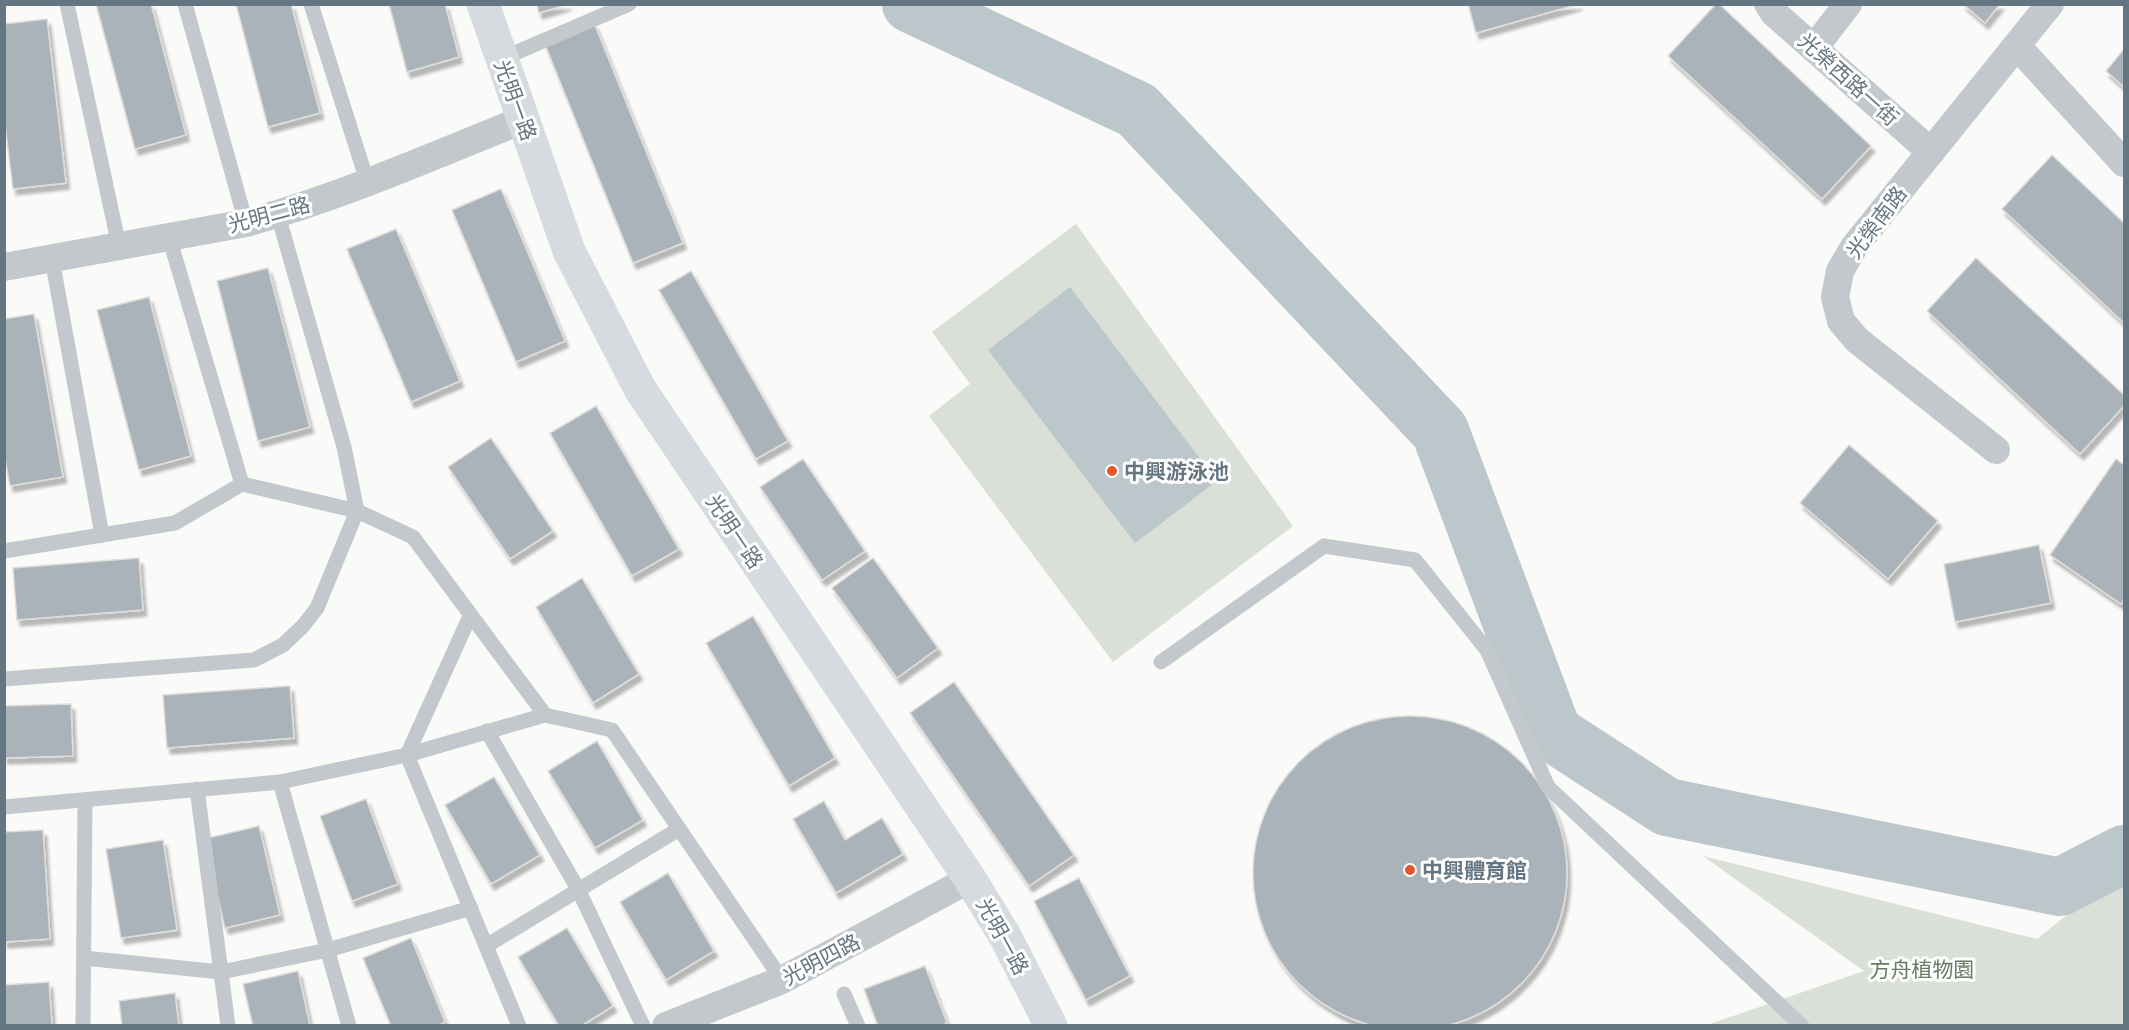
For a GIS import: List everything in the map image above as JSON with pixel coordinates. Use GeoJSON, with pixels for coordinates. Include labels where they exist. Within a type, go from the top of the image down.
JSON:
{"type":"FeatureCollection","features":[{"type":"Feature","properties":{"kind":"street","name":"光明一路"},"geometry":{"type":"LineString","coordinates":[[483,4],[569,251],[640,389],[970,879],[1005,936],[1051,1026]]}},
{"type":"Feature","properties":{"kind":"street","name":"光榮西路一街"},"geometry":{"type":"LineString","coordinates":[[1768,4],[1931,152]]}},
{"type":"Feature","properties":{"kind":"street"},"geometry":{"type":"LineString","coordinates":[[1814,48],[1848,4]]}},
{"type":"Feature","properties":{"kind":"street","name":"光榮南路"},"geometry":{"type":"LineString","coordinates":[[1996,450],[1857,340],[1841,321],[1835,297],[1840,271],[1854,247],[2050,4]]}},
{"type":"Feature","properties":{"kind":"street"},"geometry":{"type":"LineString","coordinates":[[2017,46],[2124,163]]}},
{"type":"Feature","properties":{"kind":"street","name":"光明二路"},"geometry":{"type":"LineString","coordinates":[[4,267],[246,223],[278,214],[523,120]]}},
{"type":"Feature","properties":{"kind":"street","name":"光明四路"},"geometry":{"type":"LineString","coordinates":[[666,1026],[782,980],[970,879]]}},
{"type":"Feature","properties":{"kind":"lane"},"geometry":{"type":"LineString","coordinates":[[67,4],[119,246]]}},
{"type":"Feature","properties":{"kind":"lane"},"geometry":{"type":"LineString","coordinates":[[185,4],[246,223]]}},
{"type":"Feature","properties":{"kind":"lane"},"geometry":{"type":"LineString","coordinates":[[311,4],[368,181]]}},
{"type":"Feature","properties":{"kind":"lane"},"geometry":{"type":"LineString","coordinates":[[501,59],[629,4]]}},
{"type":"Feature","properties":{"kind":"lane"},"geometry":{"type":"LineString","coordinates":[[4,679],[254,660],[283,645],[303,626],[317,608],[357,511],[344,447],[278,214]]}},
{"type":"Feature","properties":{"kind":"lane"},"geometry":{"type":"LineString","coordinates":[[169,237],[242,484]]}},
{"type":"Feature","properties":{"kind":"lane"},"geometry":{"type":"LineString","coordinates":[[52,259],[102,535]]}},
{"type":"Feature","properties":{"kind":"lane"},"geometry":{"type":"LineString","coordinates":[[4,551],[175,523],[242,484],[357,511],[413,537],[545,715]]}},
{"type":"Feature","properties":{"kind":"lane"},"geometry":{"type":"LineString","coordinates":[[1161,662],[1324,546],[1415,560],[1487,651],[1548,787],[1803,1026]]}},
{"type":"Feature","properties":{"kind":"lane"},"geometry":{"type":"LineString","coordinates":[[470,616],[407,755],[519,1026]]}},
{"type":"Feature","properties":{"kind":"lane"},"geometry":{"type":"LineString","coordinates":[[4,807],[280,782],[407,755],[545,715],[612,730],[782,980]]}},
{"type":"Feature","properties":{"kind":"lane"},"geometry":{"type":"LineString","coordinates":[[487,731],[578,889],[643,1026]]}},
{"type":"Feature","properties":{"kind":"lane"},"geometry":{"type":"LineString","coordinates":[[280,782],[349,1026]]}},
{"type":"Feature","properties":{"kind":"lane"},"geometry":{"type":"LineString","coordinates":[[197,789],[228,1026]]}},
{"type":"Feature","properties":{"kind":"lane"},"geometry":{"type":"LineString","coordinates":[[83,1026],[85,800]]}},
{"type":"Feature","properties":{"kind":"lane"},"geometry":{"type":"LineString","coordinates":[[486,946],[679,829]]}},
{"type":"Feature","properties":{"kind":"lane"},"geometry":{"type":"LineString","coordinates":[[84,958],[221,972],[328,950],[471,908]]}},
{"type":"Feature","properties":{"kind":"lane"},"geometry":{"type":"LineString","coordinates":[[844,994],[858,1026]]}},
{"type":"Feature","properties":{"kind":"green space","name":"中興游泳池"},"geometry":{"type":"Polygon","coordinates":[[[1076,224],[1293,526],[1113,662],[929,416],[970,384],[932,332],[1076,224]]]}},
{"type":"Feature","properties":{"kind":"green space","name":"方舟植物園"},"geometry":{"type":"Polygon","coordinates":[[[1703,856],[2037,939],[2124,869],[2124,1025],[1707,1025],[1864,971],[1703,856]]]}},
{"type":"Feature","properties":{"kind":"shaded area"},"geometry":{"type":"Polygon","coordinates":[[[1070,287],[1217,481],[1135,543],[988,350],[1070,287]]]}},
{"type":"Feature","properties":{"kind":"building"},"geometry":{"type":"Polygon","coordinates":[[[96,4],[151,4],[186,135],[135,149],[96,4]]]}},
{"type":"Feature","properties":{"kind":"building"},"geometry":{"type":"Polygon","coordinates":[[[236,4],[291,4],[320,113],[268,127],[236,4]]]}},
{"type":"Feature","properties":{"kind":"building"},"geometry":{"type":"Polygon","coordinates":[[[389,4],[445,4],[459,57],[407,72],[389,4]]]}},
{"type":"Feature","properties":{"kind":"building"},"geometry":{"type":"Polygon","coordinates":[[[537,4],[568,4],[539,13],[537,4]]]}},
{"type":"Feature","properties":{"kind":"building"},"geometry":{"type":"Polygon","coordinates":[[[1468,4],[1579,4],[1476,33],[1468,4]]]}},
{"type":"Feature","properties":{"kind":"building"},"geometry":{"type":"Polygon","coordinates":[[[1716,4],[1719,4],[1871,146],[1822,199],[1668,56],[1716,4]]]}},
{"type":"Feature","properties":{"kind":"building"},"geometry":{"type":"Polygon","coordinates":[[[1963,4],[2000,4],[1985,23],[1963,4]]]}},
{"type":"Feature","properties":{"kind":"building"},"geometry":{"type":"Polygon","coordinates":[[[47,19],[66,183],[13,189],[4,117],[4,24],[47,19]]]}},
{"type":"Feature","properties":{"kind":"building"},"geometry":{"type":"Polygon","coordinates":[[[594,23],[683,243],[633,263],[544,42],[594,23]]]}},
{"type":"Feature","properties":{"kind":"building"},"geometry":{"type":"Polygon","coordinates":[[[2124,49],[2124,87],[2106,71],[2124,49]]]}},
{"type":"Feature","properties":{"kind":"building"},"geometry":{"type":"Polygon","coordinates":[[[2052,155],[2124,223],[2124,323],[2002,209],[2052,155]]]}},
{"type":"Feature","properties":{"kind":"building"},"geometry":{"type":"Polygon","coordinates":[[[501,189],[565,341],[516,362],[452,210],[501,189]]]}},
{"type":"Feature","properties":{"kind":"building"},"geometry":{"type":"Polygon","coordinates":[[[396,229],[460,381],[411,402],[347,249],[396,229]]]}},
{"type":"Feature","properties":{"kind":"building"},"geometry":{"type":"Polygon","coordinates":[[[1976,258],[2124,395],[2124,406],[2080,454],[1927,311],[1976,258]]]}},
{"type":"Feature","properties":{"kind":"building"},"geometry":{"type":"Polygon","coordinates":[[[268,268],[310,427],[258,441],[217,281],[268,268]]]}},
{"type":"Feature","properties":{"kind":"building"},"geometry":{"type":"Polygon","coordinates":[[[691,271],[788,441],[756,459],[659,290],[691,271]]]}},
{"type":"Feature","properties":{"kind":"building"},"geometry":{"type":"Polygon","coordinates":[[[149,297],[191,456],[139,470],[97,310],[149,297]]]}},
{"type":"Feature","properties":{"kind":"building"},"geometry":{"type":"Polygon","coordinates":[[[34,314],[63,477],[10,486],[4,453],[4,319],[34,314]]]}},
{"type":"Feature","properties":{"kind":"building"},"geometry":{"type":"Polygon","coordinates":[[[596,406],[679,549],[632,576],[550,433],[596,406]]]}},
{"type":"Feature","properties":{"kind":"building"},"geometry":{"type":"Polygon","coordinates":[[[491,438],[553,531],[510,559],[448,467],[491,438]]]}},
{"type":"Feature","properties":{"kind":"building"},"geometry":{"type":"Polygon","coordinates":[[[1849,445],[1938,521],[1888,579],[1800,503],[1849,445]]]}},
{"type":"Feature","properties":{"kind":"building"},"geometry":{"type":"Polygon","coordinates":[[[803,459],[865,551],[822,580],[760,487],[803,459]]]}},
{"type":"Feature","properties":{"kind":"building"},"geometry":{"type":"Polygon","coordinates":[[[2116,459],[2124,465],[2124,600],[2121,604],[2050,555],[2116,459]]]}},
{"type":"Feature","properties":{"kind":"building"},"geometry":{"type":"Polygon","coordinates":[[[2039,545],[2051,603],[1955,622],[1944,564],[2039,545]]]}},
{"type":"Feature","properties":{"kind":"building"},"geometry":{"type":"Polygon","coordinates":[[[139,558],[143,610],[17,620],[13,568],[139,558]]]}},
{"type":"Feature","properties":{"kind":"building"},"geometry":{"type":"Polygon","coordinates":[[[873,558],[938,648],[897,678],[832,588],[873,558]]]}},
{"type":"Feature","properties":{"kind":"building"},"geometry":{"type":"Polygon","coordinates":[[[582,578],[639,674],[593,703],[536,607],[582,578]]]}},
{"type":"Feature","properties":{"kind":"building"},"geometry":{"type":"Polygon","coordinates":[[[753,616],[835,758],[789,786],[706,643],[753,616]]]}},
{"type":"Feature","properties":{"kind":"building"},"geometry":{"type":"Polygon","coordinates":[[[954,682],[1074,855],[1029,886],[910,713],[954,682]]]}},
{"type":"Feature","properties":{"kind":"building"},"geometry":{"type":"Polygon","coordinates":[[[290,686],[294,738],[167,748],[163,695],[290,686]]]}},
{"type":"Feature","properties":{"kind":"building"},"geometry":{"type":"Polygon","coordinates":[[[71,704],[73,756],[4,758],[4,706],[71,704]]]}},
{"type":"Feature","properties":{"kind":"building","name":"中興體育館"},"geometry":{"type":"Polygon","coordinates":[[[1395,716],[1425,716],[1456,722],[1484,734],[1510,751],[1532,773],[1549,799],[1561,827],[1567,858],[1567,888],[1561,919],[1549,947],[1532,973],[1510,995],[1484,1012],[1456,1024],[1425,1030],[1395,1030],[1364,1024],[1336,1012],[1310,995],[1288,973],[1271,947],[1259,919],[1253,888],[1253,858],[1259,827],[1271,799],[1288,773],[1310,751],[1336,734],[1364,722],[1395,716]]]}},
{"type":"Feature","properties":{"kind":"building"},"geometry":{"type":"Polygon","coordinates":[[[597,741],[643,820],[595,848],[548,771],[597,741]]]}},
{"type":"Feature","properties":{"kind":"building"},"geometry":{"type":"Polygon","coordinates":[[[494,777],[540,855],[491,884],[445,805],[494,777]]]}},
{"type":"Feature","properties":{"kind":"building"},"geometry":{"type":"Polygon","coordinates":[[[366,799],[398,884],[352,901],[320,816],[366,799]]]}},
{"type":"Feature","properties":{"kind":"building"},"geometry":{"type":"Polygon","coordinates":[[[824,801],[845,840],[882,818],[903,854],[836,893],[793,819],[824,801]]]}},
{"type":"Feature","properties":{"kind":"building"},"geometry":{"type":"Polygon","coordinates":[[[259,826],[280,915],[225,928],[204,839],[259,826]]]}},
{"type":"Feature","properties":{"kind":"building"},"geometry":{"type":"Polygon","coordinates":[[[43,830],[50,939],[4,942],[4,832],[43,830]]]}},
{"type":"Feature","properties":{"kind":"building"},"geometry":{"type":"Polygon","coordinates":[[[163,840],[177,930],[121,938],[106,849],[163,840]]]}},
{"type":"Feature","properties":{"kind":"building"},"geometry":{"type":"Polygon","coordinates":[[[668,873],[714,951],[666,980],[620,902],[668,873]]]}},
{"type":"Feature","properties":{"kind":"building"},"geometry":{"type":"Polygon","coordinates":[[[1079,878],[1130,976],[1086,1000],[1034,901],[1079,878]]]}},
{"type":"Feature","properties":{"kind":"building"},"geometry":{"type":"Polygon","coordinates":[[[567,928],[613,1006],[581,1026],[559,1026],[518,957],[567,928]]]}},
{"type":"Feature","properties":{"kind":"building"},"geometry":{"type":"Polygon","coordinates":[[[411,938],[445,1022],[437,1026],[391,1026],[363,958],[411,938]]]}},
{"type":"Feature","properties":{"kind":"building"},"geometry":{"type":"Polygon","coordinates":[[[925,966],[947,1023],[941,1026],[878,1026],[864,989],[925,966]]]}},
{"type":"Feature","properties":{"kind":"building"},"geometry":{"type":"Polygon","coordinates":[[[298,971],[310,1026],[253,1026],[243,984],[298,971]]]}},
{"type":"Feature","properties":{"kind":"building"},"geometry":{"type":"Polygon","coordinates":[[[49,982],[52,1026],[4,1026],[4,985],[49,982]]]}},
{"type":"Feature","properties":{"kind":"building"},"geometry":{"type":"Polygon","coordinates":[[[175,993],[179,1026],[122,1026],[119,1001],[175,993]]]}},
{"type":"Feature","properties":{"kind":"waterway"},"geometry":{"type":"LineString","coordinates":[[911,4],[1137,110],[1440,431],[1553,733],[1667,807],[2060,887],[2124,854]]}},
{"type":"Feature","properties":{"kind":"place","name":"中興游泳池"},"geometry":{"type":"Point","coordinates":[1112,471]}},
{"type":"Feature","properties":{"kind":"place","name":"中興體育館"},"geometry":{"type":"Point","coordinates":[1410,870]}}]}
